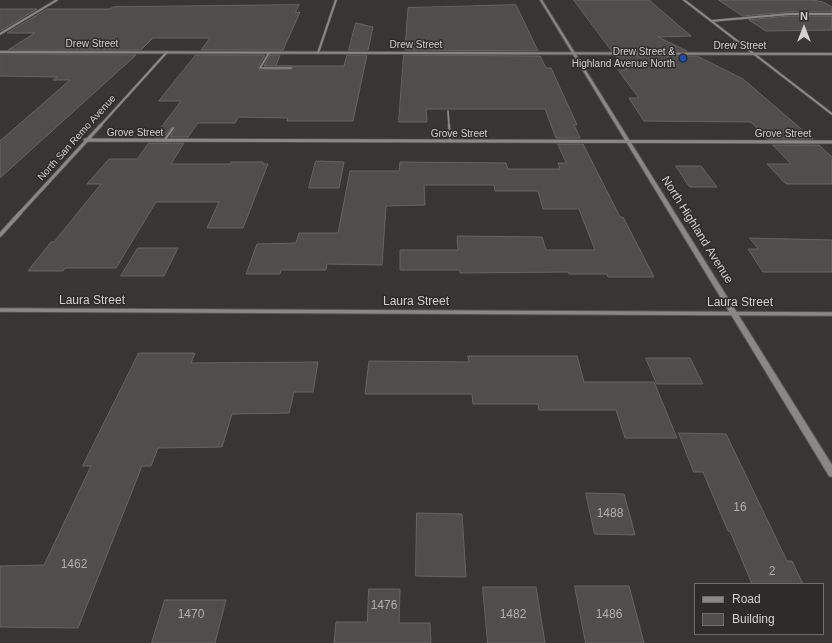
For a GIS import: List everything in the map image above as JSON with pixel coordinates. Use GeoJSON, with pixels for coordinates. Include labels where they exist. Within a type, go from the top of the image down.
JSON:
{"type":"FeatureCollection","features":[{"type":"Feature","properties":{"kind":"main road","name":"Drew Street"},"geometry":{"type":"LineString","coordinates":[[0,52],[832,54]]}},
{"type":"Feature","properties":{"kind":"street"},"geometry":{"type":"LineString","coordinates":[[0,34],[57,0]]}},
{"type":"Feature","properties":{"kind":"street"},"geometry":{"type":"LineString","coordinates":[[318,53],[336,0]]}},
{"type":"Feature","properties":{"kind":"street","name":"North Highland Avenue"},"geometry":{"type":"LineString","coordinates":[[541,0],[832,473]]}},
{"type":"Feature","properties":{"kind":"street"},"geometry":{"type":"LineString","coordinates":[[684,0],[832,114]]}},
{"type":"Feature","properties":{"kind":"street"},"geometry":{"type":"LineString","coordinates":[[710,21],[766,15],[832,14]]}},
{"type":"Feature","properties":{"kind":"street","name":"North San Remo Avenue"},"geometry":{"type":"LineString","coordinates":[[0,235],[85,140],[167,52]]}},
{"type":"Feature","properties":{"kind":"street","name":"Grove Street"},"geometry":{"type":"LineString","coordinates":[[85,140],[832,142]]}},
{"type":"Feature","properties":{"kind":"street","name":"Laura Street"},"geometry":{"type":"LineString","coordinates":[[0,310],[832,314]]}},
{"type":"Feature","properties":{"kind":"lane"},"geometry":{"type":"LineString","coordinates":[[269,53],[260,68],[291,68]]}},
{"type":"Feature","properties":{"kind":"lane"},"geometry":{"type":"LineString","coordinates":[[448,111],[450,142]]}},
{"type":"Feature","properties":{"kind":"lane"},"geometry":{"type":"LineString","coordinates":[[164,141],[173,128]]}},
{"type":"Feature","properties":{"kind":"building"},"geometry":{"type":"Polygon","coordinates":[[[574,0],[649,0],[691,36],[658,37],[687,51],[612,51],[574,0]]]}},
{"type":"Feature","properties":{"kind":"building"},"geometry":{"type":"Polygon","coordinates":[[[719,0],[812,0],[823,2],[832,7],[832,12],[789,12],[743,16],[719,0]]]}},
{"type":"Feature","properties":{"kind":"building"},"geometry":{"type":"Polygon","coordinates":[[[299,5],[295,13],[300,12],[283,50],[201,50],[210,38],[153,38],[141,50],[8,50],[35,33],[7,33],[47,9],[299,5]]]}},
{"type":"Feature","properties":{"kind":"building"},"geometry":{"type":"Polygon","coordinates":[[[516,5],[538,51],[405,50],[408,8],[516,5]]]}},
{"type":"Feature","properties":{"kind":"building"},"geometry":{"type":"Polygon","coordinates":[[[0,9],[37,9],[0,31],[0,9]]]}},
{"type":"Feature","properties":{"kind":"building"},"geometry":{"type":"Polygon","coordinates":[[[789,16],[832,16],[832,30],[766,31],[749,20],[789,16]]]}},
{"type":"Feature","properties":{"kind":"building"},"geometry":{"type":"Polygon","coordinates":[[[356,23],[373,27],[368,50],[349,50],[356,23]]]}},
{"type":"Feature","properties":{"kind":"building"},"geometry":{"type":"Polygon","coordinates":[[[0,54],[136,55],[0,178],[0,141],[70,80],[53,80],[58,77],[0,76],[0,54]]]}},
{"type":"Feature","properties":{"kind":"building"},"geometry":{"type":"Polygon","coordinates":[[[196,55],[265,55],[258,67],[260,70],[293,69],[291,66],[344,66],[347,55],[367,55],[353,121],[287,121],[288,118],[238,117],[235,123],[198,123],[188,137],[170,137],[175,129],[173,126],[164,137],[154,137],[181,101],[159,101],[196,55]]]}},
{"type":"Feature","properties":{"kind":"building"},"geometry":{"type":"Polygon","coordinates":[[[270,55],[280,55],[276,66],[264,66],[270,55]]]}},
{"type":"Feature","properties":{"kind":"building"},"geometry":{"type":"Polygon","coordinates":[[[404,55],[540,56],[546,68],[551,68],[577,125],[574,125],[580,138],[556,138],[545,109],[426,109],[427,122],[399,122],[404,55]]]}},
{"type":"Feature","properties":{"kind":"building"},"geometry":{"type":"Polygon","coordinates":[[[616,56],[697,56],[743,79],[813,139],[767,139],[751,122],[644,121],[629,98],[639,98],[618,70],[626,70],[616,56]]]}},
{"type":"Feature","properties":{"kind":"building"},"geometry":{"type":"Polygon","coordinates":[[[149,143],[184,143],[171,164],[230,164],[231,162],[263,162],[263,164],[268,164],[243,228],[207,228],[219,202],[156,202],[116,268],[65,268],[63,271],[28,271],[51,242],[54,242],[101,184],[87,184],[109,159],[137,159],[149,143]]]}},
{"type":"Feature","properties":{"kind":"building"},"geometry":{"type":"Polygon","coordinates":[[[558,144],[583,144],[620,217],[623,217],[654,277],[608,277],[607,274],[569,274],[568,272],[460,273],[460,270],[400,270],[400,250],[458,250],[457,236],[542,237],[546,250],[595,250],[579,209],[543,209],[538,191],[495,191],[494,185],[424,185],[425,205],[386,206],[382,265],[327,264],[326,270],[281,270],[280,274],[246,274],[257,244],[296,243],[299,233],[338,233],[350,171],[399,171],[400,162],[506,163],[508,169],[560,169],[558,163],[566,163],[558,144]]]}},
{"type":"Feature","properties":{"kind":"building"},"geometry":{"type":"Polygon","coordinates":[[[773,145],[819,145],[832,157],[832,184],[786,184],[767,164],[791,164],[773,145]]]}},
{"type":"Feature","properties":{"kind":"building"},"geometry":{"type":"Polygon","coordinates":[[[316,161],[344,162],[339,188],[309,188],[316,161]]]}},
{"type":"Feature","properties":{"kind":"building"},"geometry":{"type":"Polygon","coordinates":[[[676,166],[701,166],[717,187],[690,187],[676,166]]]}},
{"type":"Feature","properties":{"kind":"building"},"geometry":{"type":"Polygon","coordinates":[[[750,238],[832,240],[832,272],[763,272],[748,249],[758,249],[750,238]]]}},
{"type":"Feature","properties":{"kind":"building"},"geometry":{"type":"Polygon","coordinates":[[[138,248],[178,248],[164,276],[121,276],[138,248]]]}},
{"type":"Feature","properties":{"kind":"building"},"geometry":{"type":"Polygon","coordinates":[[[139,353],[195,353],[191,363],[318,362],[313,392],[294,392],[289,413],[232,414],[222,447],[158,448],[151,466],[142,466],[78,628],[0,627],[0,566],[44,565],[91,466],[83,466],[139,353]]]}},
{"type":"Feature","properties":{"kind":"building"},"geometry":{"type":"Polygon","coordinates":[[[468,356],[577,356],[584,382],[654,382],[677,438],[625,438],[616,410],[539,410],[538,404],[473,404],[472,394],[365,394],[369,361],[469,362],[468,356]]]}},
{"type":"Feature","properties":{"kind":"building"},"geometry":{"type":"Polygon","coordinates":[[[646,358],[690,358],[703,384],[657,384],[646,358]]]}},
{"type":"Feature","properties":{"kind":"building"},"geometry":{"type":"Polygon","coordinates":[[[679,433],[726,434],[787,561],[792,561],[803,583],[752,583],[703,472],[694,472],[679,433]]]}},
{"type":"Feature","properties":{"kind":"building"},"geometry":{"type":"Polygon","coordinates":[[[586,493],[624,494],[635,535],[595,534],[586,493]]]}},
{"type":"Feature","properties":{"kind":"building"},"geometry":{"type":"Polygon","coordinates":[[[417,513],[462,514],[466,577],[416,576],[417,513]]]}},
{"type":"Feature","properties":{"kind":"building"},"geometry":{"type":"Polygon","coordinates":[[[575,586],[629,586],[644,643],[586,643],[575,586]]]}},
{"type":"Feature","properties":{"kind":"building"},"geometry":{"type":"Polygon","coordinates":[[[483,587],[536,587],[545,643],[488,643],[483,587]]]}},
{"type":"Feature","properties":{"kind":"building"},"geometry":{"type":"Polygon","coordinates":[[[369,589],[400,589],[399,623],[430,623],[431,643],[334,643],[336,622],[367,622],[369,589]]]}},
{"type":"Feature","properties":{"kind":"building"},"geometry":{"type":"Polygon","coordinates":[[[165,600],[226,600],[215,643],[152,643],[165,600]]]}},
{"type":"Feature","properties":{"kind":"place","name":"Drew Street & Highland Avenue North"},"geometry":{"type":"Point","coordinates":[683,58]}}]}
